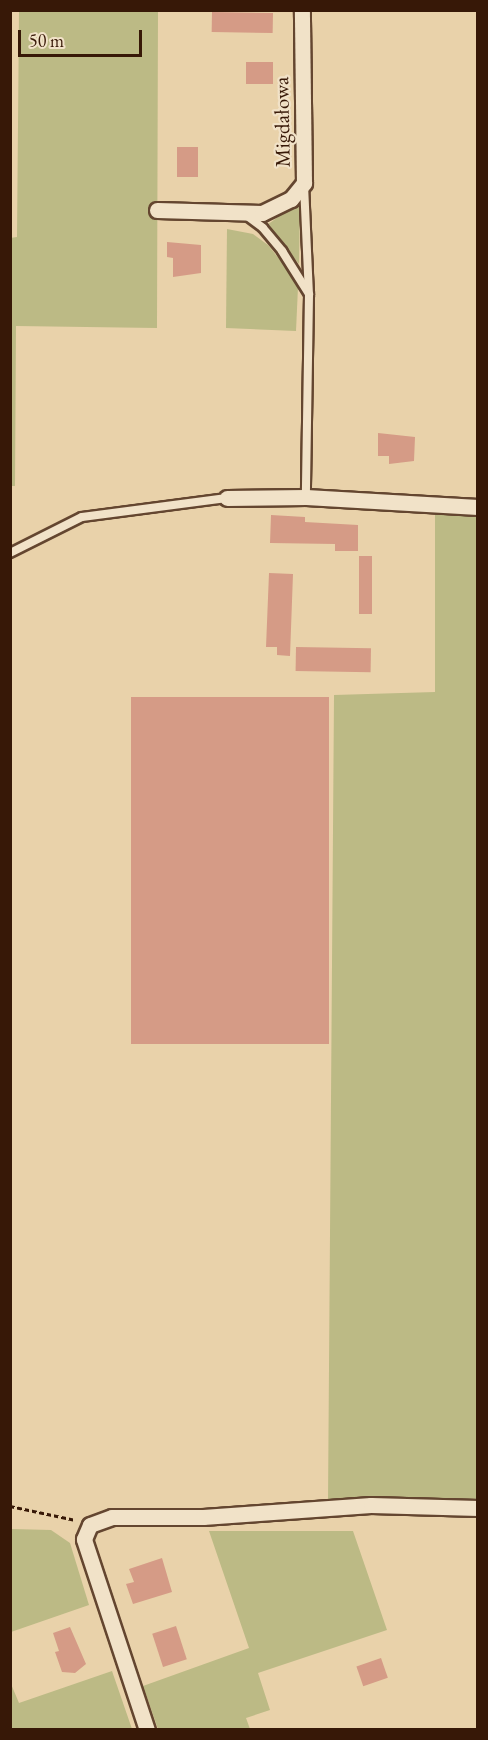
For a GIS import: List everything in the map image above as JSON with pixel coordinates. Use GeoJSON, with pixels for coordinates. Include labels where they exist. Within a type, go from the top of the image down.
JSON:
{"type":"FeatureCollection","features":[{"type":"Feature","properties":{"kind":"street","name":"Migdałowa"},"geometry":{"type":"LineString","coordinates":[[157,210],[262,213],[291,199],[304,183],[302,10]]}},
{"type":"Feature","properties":{"kind":"street"},"geometry":{"type":"LineString","coordinates":[[227,498],[306,497],[477,507]]}},
{"type":"Feature","properties":{"kind":"street"},"geometry":{"type":"LineString","coordinates":[[147,1730],[84,1539],[90,1525],[112,1517],[203,1517],[371,1505],[477,1508]]}},
{"type":"Feature","properties":{"kind":"lane"},"geometry":{"type":"LineString","coordinates":[[304,183],[309,295],[306,497]]}},
{"type":"Feature","properties":{"kind":"lane"},"geometry":{"type":"LineString","coordinates":[[241,212],[263,228],[282,251],[309,295]]}},
{"type":"Feature","properties":{"kind":"lane"},"geometry":{"type":"LineString","coordinates":[[10,553],[82,517],[227,498]]}},
{"type":"Feature","properties":{"kind":"path"},"geometry":{"type":"LineString","coordinates":[[10,1506],[90,1525]]}},
{"type":"Feature","properties":{"kind":"shaded area"},"geometry":{"type":"Polygon","coordinates":[[[19,11],[158,11],[157,328],[16,326],[15,486],[11,486],[10,238],[17,237],[19,11]]]}},
{"type":"Feature","properties":{"kind":"shaded area"},"geometry":{"type":"Polygon","coordinates":[[[300,201],[299,264],[267,225],[300,201]]]}},
{"type":"Feature","properties":{"kind":"shaded area"},"geometry":{"type":"Polygon","coordinates":[[[227,229],[253,234],[268,245],[288,270],[298,287],[296,331],[226,328],[227,229]]]}},
{"type":"Feature","properties":{"kind":"shaded area"},"geometry":{"type":"Polygon","coordinates":[[[435,511],[477,513],[477,1503],[328,1502],[334,695],[435,692],[435,511]]]}},
{"type":"Feature","properties":{"kind":"shaded area"},"geometry":{"type":"Polygon","coordinates":[[[11,1529],[51,1530],[70,1543],[89,1605],[11,1632],[11,1529]]]}},
{"type":"Feature","properties":{"kind":"shaded area"},"geometry":{"type":"Polygon","coordinates":[[[209,1531],[353,1531],[387,1630],[258,1673],[270,1710],[246,1718],[250,1729],[158,1729],[143,1686],[249,1648],[209,1531]]]}},
{"type":"Feature","properties":{"kind":"shaded area"},"geometry":{"type":"Polygon","coordinates":[[[112,1671],[132,1729],[11,1729],[11,1684],[19,1703],[112,1671]]]}},
{"type":"Feature","properties":{"kind":"building"},"geometry":{"type":"Polygon","coordinates":[[[212,12],[273,13],[273,33],[212,32],[212,12]]]}},
{"type":"Feature","properties":{"kind":"building"},"geometry":{"type":"Polygon","coordinates":[[[246,62],[273,62],[273,84],[246,84],[246,62]]]}},
{"type":"Feature","properties":{"kind":"building"},"geometry":{"type":"Polygon","coordinates":[[[177,147],[198,147],[198,177],[177,177],[177,147]]]}},
{"type":"Feature","properties":{"kind":"building"},"geometry":{"type":"Polygon","coordinates":[[[167,242],[201,245],[201,273],[173,277],[173,258],[167,257],[167,242]]]}},
{"type":"Feature","properties":{"kind":"building"},"geometry":{"type":"Polygon","coordinates":[[[378,433],[415,437],[414,461],[389,464],[389,456],[378,456],[378,433]]]}},
{"type":"Feature","properties":{"kind":"building"},"geometry":{"type":"Polygon","coordinates":[[[271,515],[305,517],[305,522],[358,525],[358,551],[335,551],[335,544],[270,543],[271,515]]]}},
{"type":"Feature","properties":{"kind":"building"},"geometry":{"type":"Polygon","coordinates":[[[359,556],[372,556],[372,614],[359,614],[359,556]]]}},
{"type":"Feature","properties":{"kind":"building"},"geometry":{"type":"Polygon","coordinates":[[[269,573],[293,574],[290,656],[277,655],[277,647],[266,647],[269,573]]]}},
{"type":"Feature","properties":{"kind":"building"},"geometry":{"type":"Polygon","coordinates":[[[296,647],[371,648],[371,672],[296,671],[296,647]]]}},
{"type":"Feature","properties":{"kind":"building"},"geometry":{"type":"Polygon","coordinates":[[[131,697],[329,697],[329,1044],[131,1044],[131,697]]]}},
{"type":"Feature","properties":{"kind":"building"},"geometry":{"type":"Polygon","coordinates":[[[162,1558],[172,1592],[133,1604],[126,1584],[134,1582],[129,1569],[162,1558]]]}},
{"type":"Feature","properties":{"kind":"building"},"geometry":{"type":"Polygon","coordinates":[[[176,1626],[187,1659],[163,1667],[152,1634],[176,1626]]]}},
{"type":"Feature","properties":{"kind":"building"},"geometry":{"type":"Polygon","coordinates":[[[70,1627],[86,1664],[75,1673],[62,1672],[55,1652],[59,1651],[53,1633],[70,1627]]]}},
{"type":"Feature","properties":{"kind":"building"},"geometry":{"type":"Polygon","coordinates":[[[381,1658],[388,1678],[363,1686],[356,1666],[381,1658]]]}}]}
